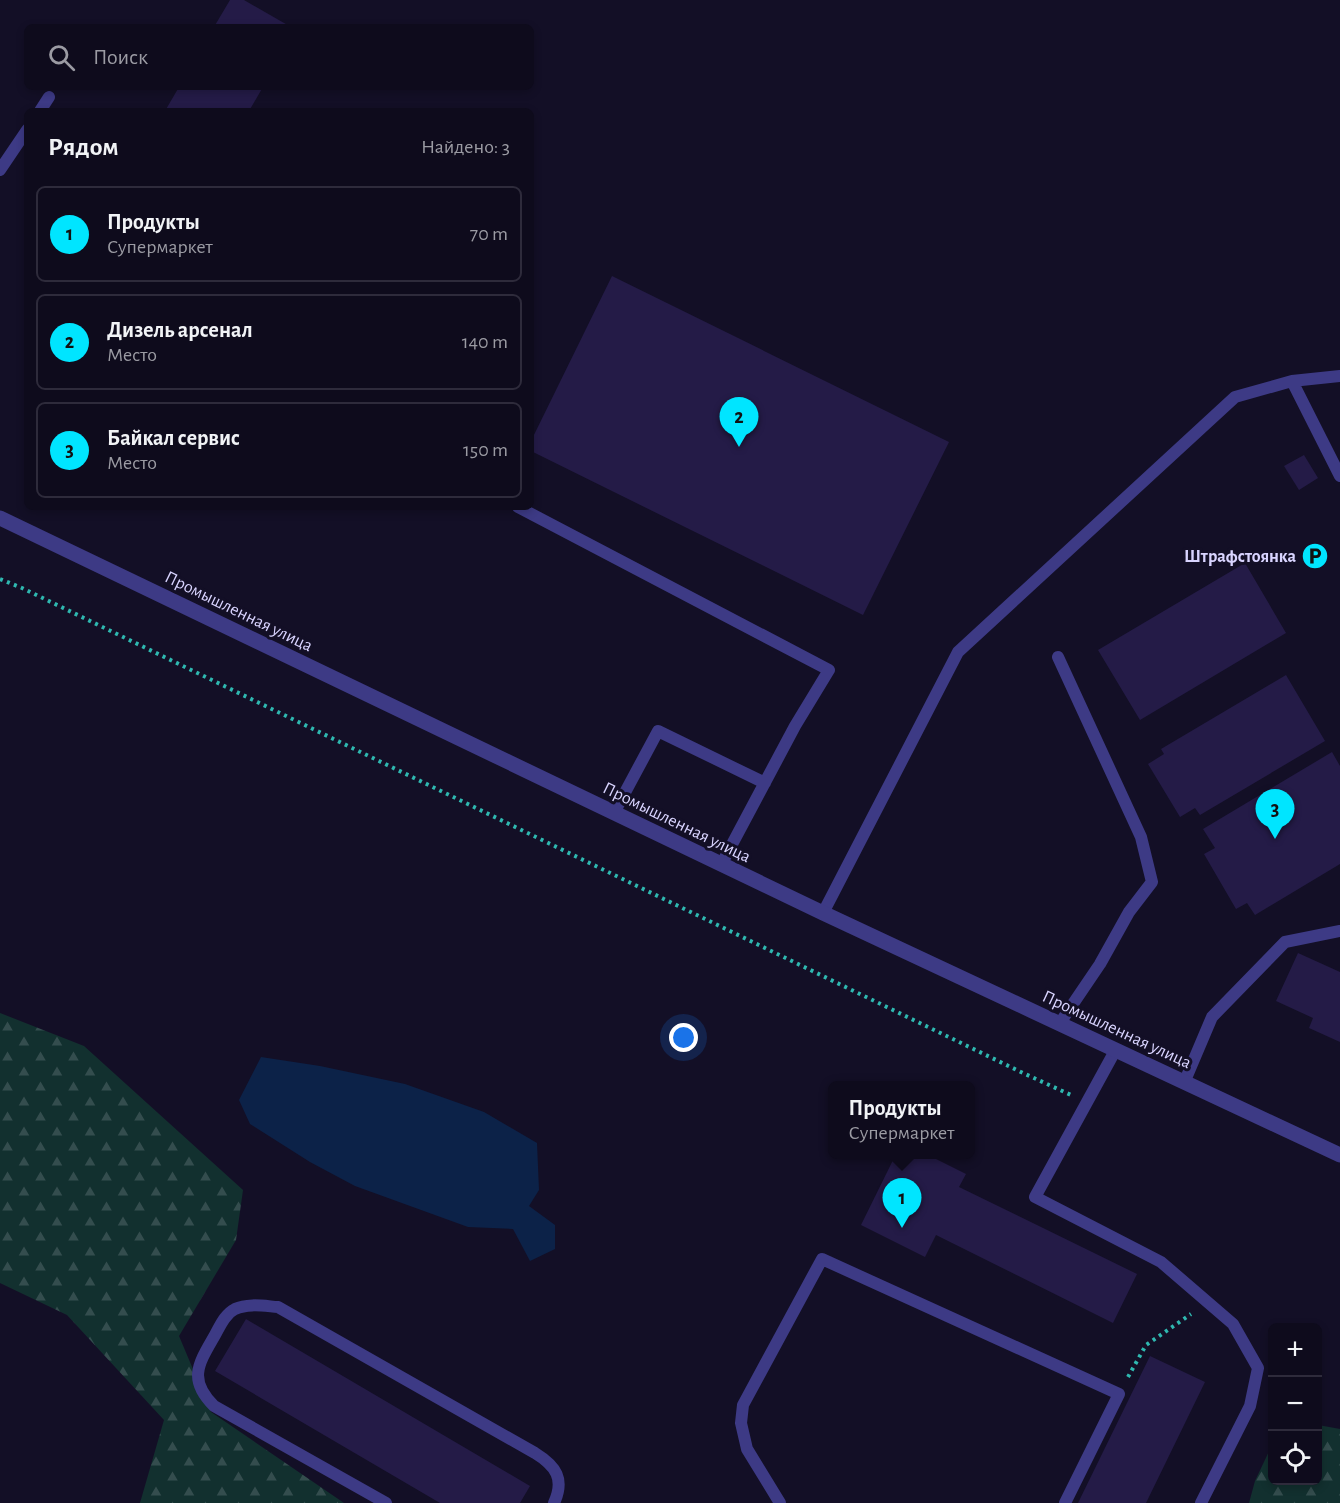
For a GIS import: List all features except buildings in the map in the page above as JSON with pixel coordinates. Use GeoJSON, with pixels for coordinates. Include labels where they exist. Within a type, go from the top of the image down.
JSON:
{"type":"FeatureCollection","features":[{"type":"Feature","properties":{"kind":"street","name":"Промышленная улица"},"geometry":{"type":"LineString","coordinates":[[0,518],[721,865],[1340,1155]]}},
{"type":"Feature","properties":{"kind":"lane"},"geometry":{"type":"LineString","coordinates":[[42,108],[49,97]]}},
{"type":"Feature","properties":{"kind":"lane"},"geometry":{"type":"LineString","coordinates":[[0,170],[24,134]]}},
{"type":"Feature","properties":{"kind":"lane"},"geometry":{"type":"LineString","coordinates":[[823,913],[958,652],[1235,397],[1292,381],[1340,376]]}},
{"type":"Feature","properties":{"kind":"lane"},"geometry":{"type":"LineString","coordinates":[[1292,381],[1340,476]]}},
{"type":"Feature","properties":{"kind":"lane"},"geometry":{"type":"LineString","coordinates":[[524,510],[829,670],[795,726],[721,865]]}},
{"type":"Feature","properties":{"kind":"lane"},"geometry":{"type":"LineString","coordinates":[[1058,657],[1141,837],[1152,882],[1129,912],[1100,964],[1060,1023]]}},
{"type":"Feature","properties":{"kind":"lane"},"geometry":{"type":"LineString","coordinates":[[614,813],[658,731],[765,783]]}},
{"type":"Feature","properties":{"kind":"lane"},"geometry":{"type":"LineString","coordinates":[[1184,1083],[1212,1017],[1285,942],[1340,931]]}},
{"type":"Feature","properties":{"kind":"lane"},"geometry":{"type":"LineString","coordinates":[[1115,1051],[1035,1197],[1161,1262],[1233,1324],[1258,1368],[1250,1406],[1201,1503]]}},
{"type":"Feature","properties":{"kind":"lane"},"geometry":{"type":"LineString","coordinates":[[780,1503],[747,1449],[741,1423],[743,1405],[822,1259],[1119,1394],[1065,1503]]}},
{"type":"Feature","properties":{"kind":"lane"},"geometry":{"type":"LineString","coordinates":[[386,1503],[214,1406],[206,1398],[197,1376],[199,1363],[224,1319],[235,1310],[250,1305],[278,1307],[548,1460],[557,1472],[559,1486],[554,1503]]}},
{"type":"Feature","properties":{"kind":"path"},"geometry":{"type":"LineString","coordinates":[[0,579],[44,598],[1023,1073],[1088,1102]]}},
{"type":"Feature","properties":{"kind":"path"},"geometry":{"type":"LineString","coordinates":[[1119,1394],[1146,1345],[1208,1302]]}},
{"type":"Feature","properties":{"kind":"green space"},"geometry":{"type":"Polygon","coordinates":[[[0,1013],[84,1046],[243,1190],[236,1240],[179,1336],[211,1412],[344,1503],[140,1503],[164,1420],[67,1315],[0,1283],[0,1013]]]}},
{"type":"Feature","properties":{"kind":"green space"},"geometry":{"type":"Polygon","coordinates":[[[1322,1426],[1340,1429],[1340,1503],[1249,1503],[1255,1481],[1268,1453],[1268,1485],[1322,1485],[1322,1426]]]}},
{"type":"Feature","properties":{"kind":"water"},"geometry":{"type":"Polygon","coordinates":[[[261,1057],[320,1066],[405,1084],[484,1112],[537,1143],[539,1190],[529,1206],[555,1225],[555,1249],[530,1261],[513,1229],[468,1227],[355,1186],[310,1162],[250,1124],[239,1100],[261,1057]]]}},
{"type":"Feature","properties":{"kind":"place","name":"Дизель арсенал"},"geometry":{"type":"Point","coordinates":[739,447]}},
{"type":"Feature","properties":{"kind":"place","name":"Штрафстоянка"},"geometry":{"type":"Point","coordinates":[1315,556]}},
{"type":"Feature","properties":{"kind":"place","name":"Байкал сервис"},"geometry":{"type":"Point","coordinates":[1275,839]}},
{"type":"Feature","properties":{"kind":"place","name":"Продукты"},"geometry":{"type":"Point","coordinates":[902,1228]}}]}
